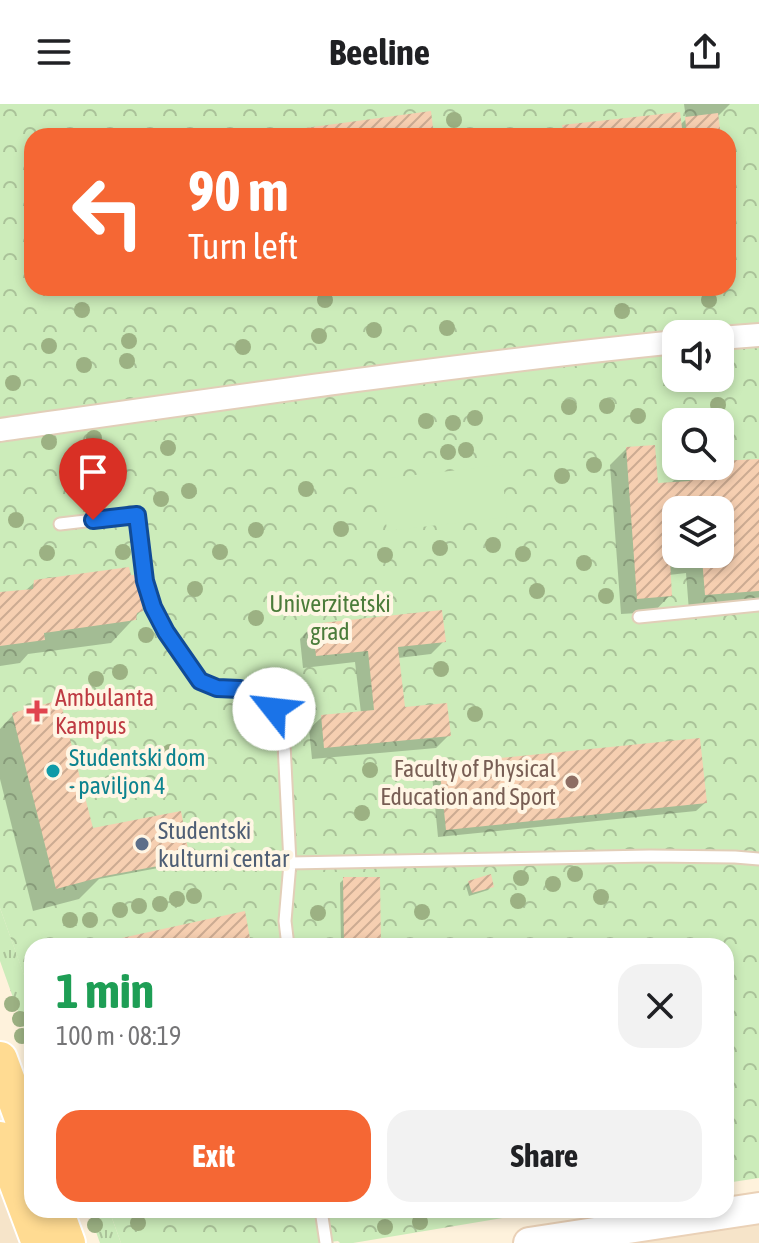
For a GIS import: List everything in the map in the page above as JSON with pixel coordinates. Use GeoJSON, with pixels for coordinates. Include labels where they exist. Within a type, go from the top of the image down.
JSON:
{"type":"FeatureCollection","features":[{"type":"Feature","properties":{"kind":"main road"},"geometry":{"type":"LineString","coordinates":[[0,1059],[24,1124]]}},
{"type":"Feature","properties":{"kind":"main road"},"geometry":{"type":"LineString","coordinates":[[0,1139],[24,1203]]}},
{"type":"Feature","properties":{"kind":"main road"},"geometry":{"type":"LineString","coordinates":[[30,1218],[39,1243]]}},
{"type":"Feature","properties":{"kind":"main road"},"geometry":{"type":"LineString","coordinates":[[59,1218],[68,1243]]}},
{"type":"Feature","properties":{"kind":"street"},"geometry":{"type":"LineString","coordinates":[[734,337],[759,335]]}},
{"type":"Feature","properties":{"kind":"street"},"geometry":{"type":"LineString","coordinates":[[0,430],[327,383],[662,343]]}},
{"type":"Feature","properties":{"kind":"street"},"geometry":{"type":"LineString","coordinates":[[734,1212],[759,1208]]}},
{"type":"Feature","properties":{"kind":"street"},"geometry":{"type":"LineString","coordinates":[[529,1243],[693,1218]]}},
{"type":"Feature","properties":{"kind":"lane"},"geometry":{"type":"LineString","coordinates":[[60,524],[137,515],[145,581],[153,607],[166,632],[200,681],[217,688],[240,689],[259,697],[274,709],[283,724],[290,863],[285,921],[287,938]]}},
{"type":"Feature","properties":{"kind":"lane"},"geometry":{"type":"LineString","coordinates":[[639,617],[759,605]]}},
{"type":"Feature","properties":{"kind":"lane"},"geometry":{"type":"LineString","coordinates":[[290,863],[650,856],[759,859]]}},
{"type":"Feature","properties":{"kind":"lane"},"geometry":{"type":"LineString","coordinates":[[322,1218],[326,1243]]}},
{"type":"Feature","properties":{"kind":"shaded area"},"geometry":{"type":"Polygon","coordinates":[[[0,1172],[26,1243],[0,1243],[0,1172]]]}},
{"type":"Feature","properties":{"kind":"shaded area"},"geometry":{"type":"Polygon","coordinates":[[[759,1221],[759,1243],[609,1243],[759,1221]]]}},
{"type":"Feature","properties":{"kind":"green space","name":"Univerzitetski grad"},"geometry":{"type":"Polygon","coordinates":[[[0,104],[759,104],[759,1178],[734,1182],[734,938],[24,938],[24,976],[0,908],[0,104]]]}},
{"type":"Feature","properties":{"kind":"green space"},"geometry":{"type":"Polygon","coordinates":[[[501,465],[507,517],[387,531],[381,479],[501,465]]]}},
{"type":"Feature","properties":{"kind":"green space"},"geometry":{"type":"Polygon","coordinates":[[[0,908],[24,975],[24,1028],[0,961],[0,908]]]}},
{"type":"Feature","properties":{"kind":"green space"},"geometry":{"type":"Polygon","coordinates":[[[91,1218],[112,1218],[121,1243],[100,1243],[91,1218]]]}},
{"type":"Feature","properties":{"kind":"green space"},"geometry":{"type":"Polygon","coordinates":[[[112,1218],[503,1218],[353,1243],[121,1243],[112,1218]]]}},
{"type":"Feature","properties":{"kind":"building"},"geometry":{"type":"Polygon","coordinates":[[[431,111],[433,128],[305,128],[431,111]]]}},
{"type":"Feature","properties":{"kind":"building"},"geometry":{"type":"Polygon","coordinates":[[[680,112],[682,128],[563,128],[562,125],[680,112]]]}},
{"type":"Feature","properties":{"kind":"building"},"geometry":{"type":"Polygon","coordinates":[[[718,113],[720,128],[686,128],[685,117],[718,113]]]}},
{"type":"Feature","properties":{"kind":"building"},"geometry":{"type":"Polygon","coordinates":[[[655,445],[658,483],[734,480],[734,460],[759,459],[759,591],[705,595],[703,568],[734,568],[734,496],[662,496],[662,568],[670,568],[672,596],[637,599],[626,447],[655,445]]]}},
{"type":"Feature","properties":{"kind":"building"},"geometry":{"type":"Polygon","coordinates":[[[129,567],[131,575],[138,575],[143,611],[137,613],[136,620],[44,633],[45,640],[0,646],[0,592],[33,589],[34,580],[129,567]]]}},
{"type":"Feature","properties":{"kind":"building"},"geometry":{"type":"Polygon","coordinates":[[[442,610],[446,642],[398,647],[405,707],[447,703],[451,736],[324,748],[321,715],[374,710],[368,651],[316,656],[312,624],[442,610]]]}},
{"type":"Feature","properties":{"kind":"building","name":"Studentski dom - paviljon 4"},"geometry":{"type":"Polygon","coordinates":[[[60,700],[93,828],[181,811],[190,860],[56,889],[12,713],[60,700]]]}},
{"type":"Feature","properties":{"kind":"building"},"geometry":{"type":"Polygon","coordinates":[[[700,738],[707,803],[446,830],[439,764],[700,738]]]}},
{"type":"Feature","properties":{"kind":"building"},"geometry":{"type":"Polygon","coordinates":[[[491,874],[494,887],[472,893],[468,881],[491,874]]]}},
{"type":"Feature","properties":{"kind":"building"},"geometry":{"type":"Polygon","coordinates":[[[343,877],[380,877],[381,938],[344,938],[343,877]]]}},
{"type":"Feature","properties":{"kind":"building"},"geometry":{"type":"Polygon","coordinates":[[[245,911],[250,938],[122,938],[245,911]]]}},
{"type":"Feature","properties":{"kind":"place","name":"Ambulanta Kampus"},"geometry":{"type":"Point","coordinates":[37,711]}},
{"type":"Feature","properties":{"kind":"place","name":"Studentski dom - paviljon 4"},"geometry":{"type":"Point","coordinates":[53,771]}},
{"type":"Feature","properties":{"kind":"place","name":"Faculty of Physical Education and Sport"},"geometry":{"type":"Point","coordinates":[572,782]}},
{"type":"Feature","properties":{"kind":"place","name":"Studentski kulturni centar"},"geometry":{"type":"Point","coordinates":[142,844]}},
{"type":"Feature","properties":{"kind":"route"},"geometry":{"type":"LineString","coordinates":[[93,520],[137,515],[145,581],[153,607],[166,632],[200,681],[217,688],[240,689],[259,697],[274,709]]}}]}
